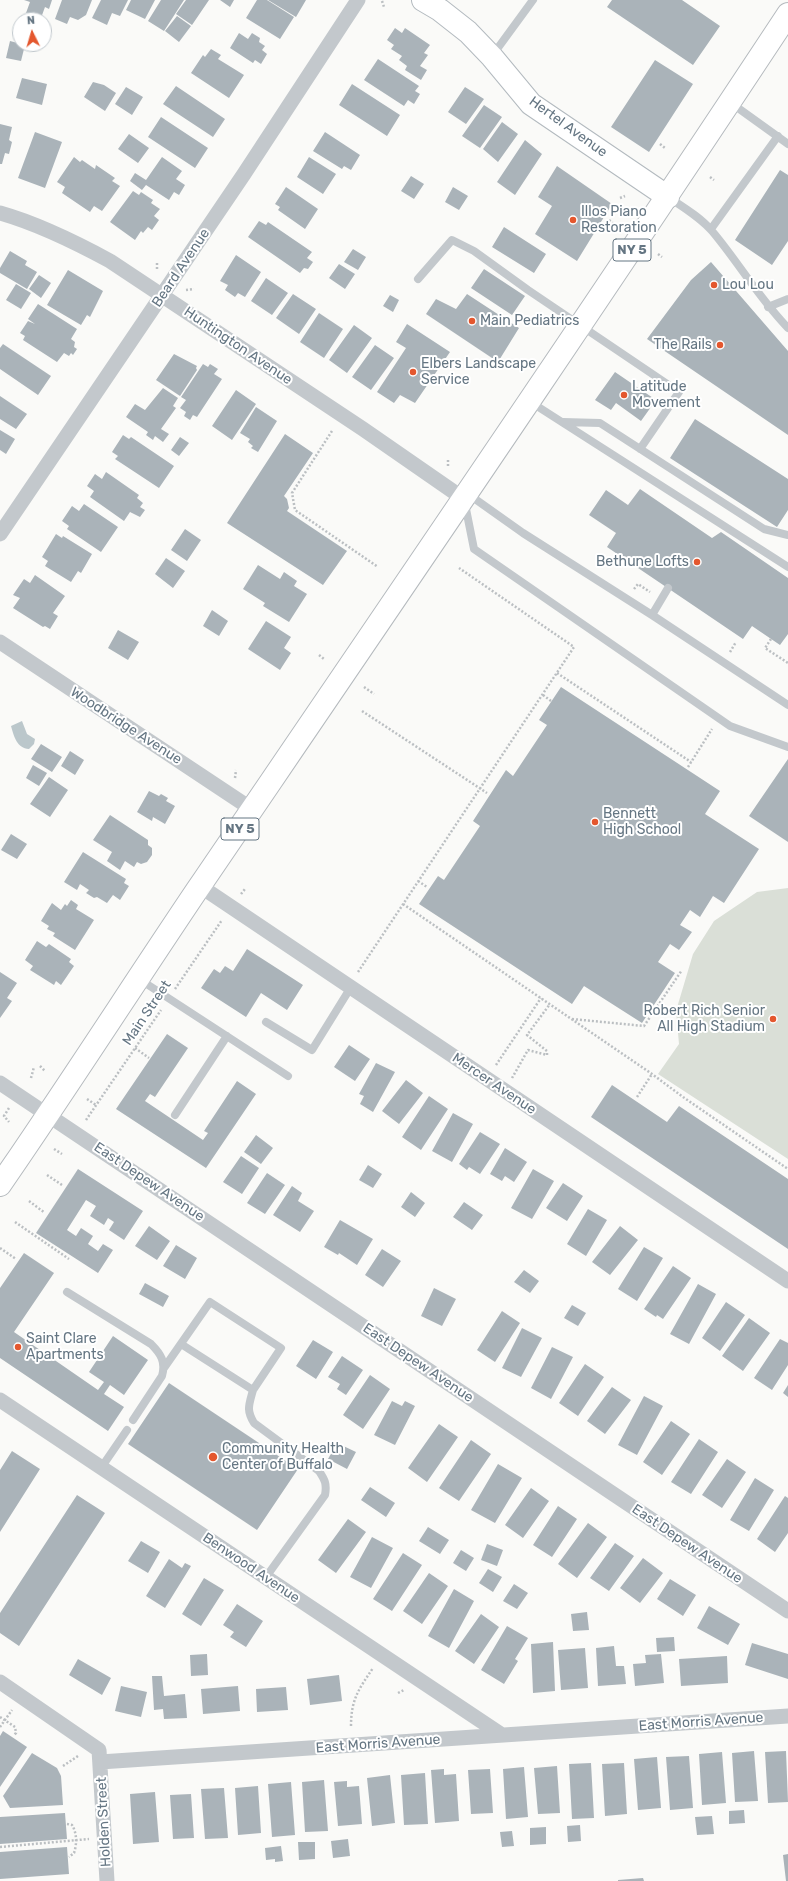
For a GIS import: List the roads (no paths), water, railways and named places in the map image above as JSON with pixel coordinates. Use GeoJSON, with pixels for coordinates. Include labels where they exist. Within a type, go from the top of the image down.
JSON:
{"type":"FeatureCollection","features":[{"type":"Feature","properties":{"kind":"main road","name":"Hertel Avenue"},"geometry":{"type":"LineString","coordinates":[[423,0],[440,10],[468,32],[492,57],[531,104],[668,197]]}},
{"type":"Feature","properties":{"kind":"main road","name":"NY 5"},"geometry":{"type":"LineString","coordinates":[[0,1185],[49,1115],[200,886],[668,197],[788,14]]}},
{"type":"Feature","properties":{"kind":"street","name":"Beard Avenue"},"geometry":{"type":"LineString","coordinates":[[0,534],[162,295],[358,0]]}},
{"type":"Feature","properties":{"kind":"street","name":"Huntington Avenue"},"geometry":{"type":"LineString","coordinates":[[0,213],[20,219],[68,239],[110,261],[465,496]]}},
{"type":"Feature","properties":{"kind":"street","name":"Woodbridge Avenue"},"geometry":{"type":"LineString","coordinates":[[0,642],[253,810]]}},
{"type":"Feature","properties":{"kind":"street","name":"Mercer Avenue"},"geometry":{"type":"LineString","coordinates":[[200,886],[788,1281]]}},
{"type":"Feature","properties":{"kind":"street","name":"East Depew Avenue"},"geometry":{"type":"LineString","coordinates":[[0,1083],[788,1611]]}},
{"type":"Feature","properties":{"kind":"street","name":"Benwood Avenue"},"geometry":{"type":"LineString","coordinates":[[0,1400],[502,1735]]}},
{"type":"Feature","properties":{"kind":"street"},"geometry":{"type":"LineString","coordinates":[[0,1682],[99,1750],[100,1762]]}},
{"type":"Feature","properties":{"kind":"street","name":"East Morris Avenue"},"geometry":{"type":"LineString","coordinates":[[100,1762],[788,1716]]}},
{"type":"Feature","properties":{"kind":"street","name":"Holden Street"},"geometry":{"type":"LineString","coordinates":[[100,1762],[107,1881]]}},
{"type":"Feature","properties":{"kind":"lane"},"geometry":{"type":"LineString","coordinates":[[492,57],[533,0]]}},
{"type":"Feature","properties":{"kind":"lane"},"geometry":{"type":"LineString","coordinates":[[730,102],[788,144]]}},
{"type":"Feature","properties":{"kind":"lane"},"geometry":{"type":"LineString","coordinates":[[711,230],[778,136]]}},
{"type":"Feature","properties":{"kind":"lane"},"geometry":{"type":"LineString","coordinates":[[668,197],[692,213],[711,230],[768,307],[788,328]]}},
{"type":"Feature","properties":{"kind":"lane"},"geometry":{"type":"LineString","coordinates":[[418,279],[452,240],[474,252],[580,326],[679,392],[640,449]]}},
{"type":"Feature","properties":{"kind":"lane"},"geometry":{"type":"LineString","coordinates":[[768,307],[788,299]]}},
{"type":"Feature","properties":{"kind":"lane"},"geometry":{"type":"LineString","coordinates":[[529,401],[788,567]]}},
{"type":"Feature","properties":{"kind":"lane"},"geometry":{"type":"LineString","coordinates":[[562,422],[600,423],[764,528],[788,535]]}},
{"type":"Feature","properties":{"kind":"lane"},"geometry":{"type":"LineString","coordinates":[[465,496],[652,615],[788,705]]}},
{"type":"Feature","properties":{"kind":"lane"},"geometry":{"type":"LineString","coordinates":[[465,496],[474,549],[730,726],[788,747]]}},
{"type":"Feature","properties":{"kind":"lane"},"geometry":{"type":"LineString","coordinates":[[652,615],[668,588]]}},
{"type":"Feature","properties":{"kind":"lane"},"geometry":{"type":"LineString","coordinates":[[139,979],[288,1076]]}},
{"type":"Feature","properties":{"kind":"lane"},"geometry":{"type":"LineString","coordinates":[[266,1022],[312,1050],[351,987]]}},
{"type":"Feature","properties":{"kind":"lane"},"geometry":{"type":"LineString","coordinates":[[175,1115],[227,1036]]}},
{"type":"Feature","properties":{"kind":"lane"},"geometry":{"type":"LineString","coordinates":[[67,1292],[151,1344],[163,1359],[164,1368],[162,1376],[133,1420]]}},
{"type":"Feature","properties":{"kind":"lane"},"geometry":{"type":"LineString","coordinates":[[164,1368],[210,1302],[281,1348],[253,1390],[248,1406],[248,1414],[254,1423],[319,1471],[325,1480],[327,1487],[324,1495],[266,1578]]}},
{"type":"Feature","properties":{"kind":"lane"},"geometry":{"type":"LineString","coordinates":[[181,1344],[253,1390]]}},
{"type":"Feature","properties":{"kind":"lane"},"geometry":{"type":"LineString","coordinates":[[101,1468],[127,1430]]}},
{"type":"Feature","properties":{"kind":"place","name":"Illos Piano Restoration"},"geometry":{"type":"Point","coordinates":[573,220]}},
{"type":"Feature","properties":{"kind":"place","name":"Lou Lou"},"geometry":{"type":"Point","coordinates":[714,285]}},
{"type":"Feature","properties":{"kind":"place","name":"Main Pediatrics"},"geometry":{"type":"Point","coordinates":[472,321]}},
{"type":"Feature","properties":{"kind":"place","name":"The Rails"},"geometry":{"type":"Point","coordinates":[720,345]}},
{"type":"Feature","properties":{"kind":"place","name":"Elbers Landscape Service"},"geometry":{"type":"Point","coordinates":[413,372]}},
{"type":"Feature","properties":{"kind":"place","name":"Latitude Movement"},"geometry":{"type":"Point","coordinates":[624,395]}},
{"type":"Feature","properties":{"kind":"place","name":"Bethune Lofts"},"geometry":{"type":"Point","coordinates":[697,562]}},
{"type":"Feature","properties":{"kind":"place","name":"Bennett High School"},"geometry":{"type":"Point","coordinates":[595,822]}},
{"type":"Feature","properties":{"kind":"place","name":"Robert Rich Senior All High Stadium"},"geometry":{"type":"Point","coordinates":[773,1019]}},
{"type":"Feature","properties":{"kind":"place","name":"Saint Clare Apartments"},"geometry":{"type":"Point","coordinates":[18,1347]}},
{"type":"Feature","properties":{"kind":"place","name":"Community Health Center of Buffalo"},"geometry":{"type":"Point","coordinates":[213,1457]}}]}
